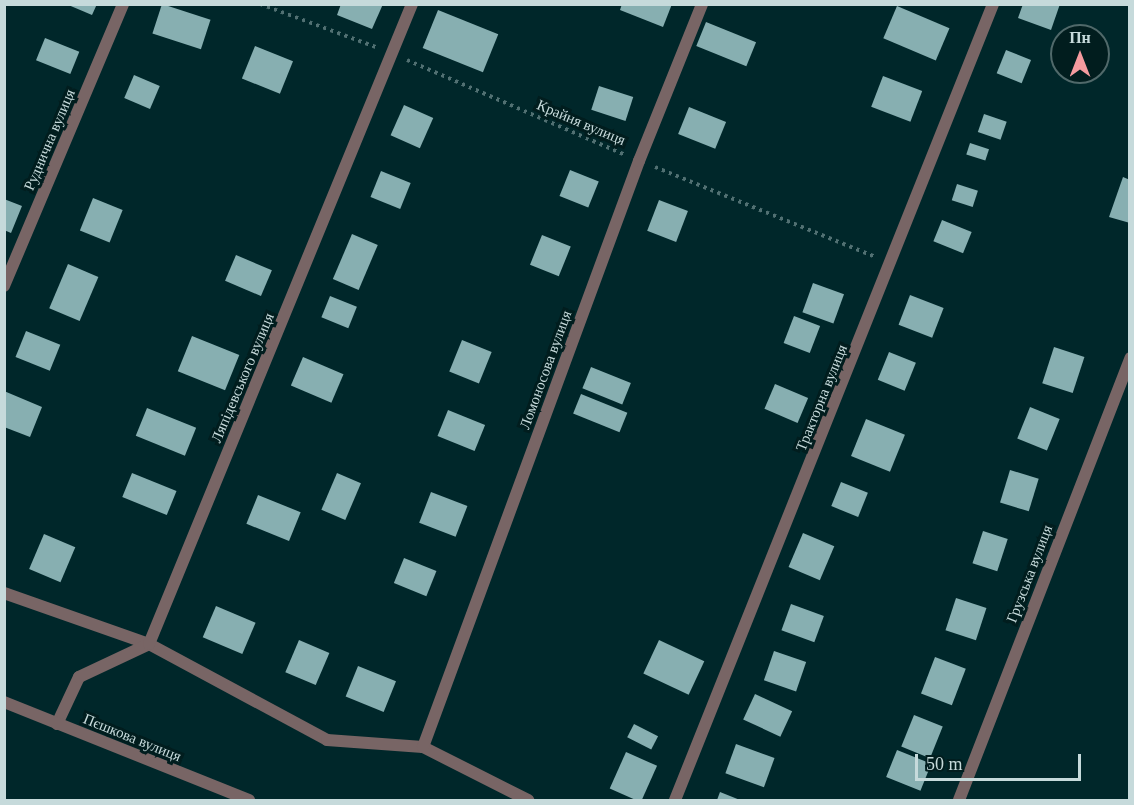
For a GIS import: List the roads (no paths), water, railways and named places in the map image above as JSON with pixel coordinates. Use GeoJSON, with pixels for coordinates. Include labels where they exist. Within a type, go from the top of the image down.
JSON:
{"type":"FeatureCollection","features":[{"type":"Feature","properties":{"kind":"street","name":"Руднична вулиця"},"geometry":{"type":"LineString","coordinates":[[4,286],[123,4]]}},
{"type":"Feature","properties":{"kind":"street","name":"Ляпідевського вулиця"},"geometry":{"type":"LineString","coordinates":[[149,644],[412,4]]}},
{"type":"Feature","properties":{"kind":"street","name":"Ломоносова вулиця"},"geometry":{"type":"LineString","coordinates":[[423,747],[639,161],[702,4]]}},
{"type":"Feature","properties":{"kind":"street","name":"Тракторна вулиця"},"geometry":{"type":"LineString","coordinates":[[675,801],[892,264],[993,4]]}},
{"type":"Feature","properties":{"kind":"street","name":"Грузська вулиця"},"geometry":{"type":"LineString","coordinates":[[958,801],[1130,358]]}},
{"type":"Feature","properties":{"kind":"street"},"geometry":{"type":"LineString","coordinates":[[4,593],[149,644],[327,740],[423,747],[528,801]]}},
{"type":"Feature","properties":{"kind":"street"},"geometry":{"type":"LineString","coordinates":[[57,724],[79,677],[149,644]]}},
{"type":"Feature","properties":{"kind":"street","name":"Пєшкова вулиця"},"geometry":{"type":"LineString","coordinates":[[4,702],[249,801]]}}]}
